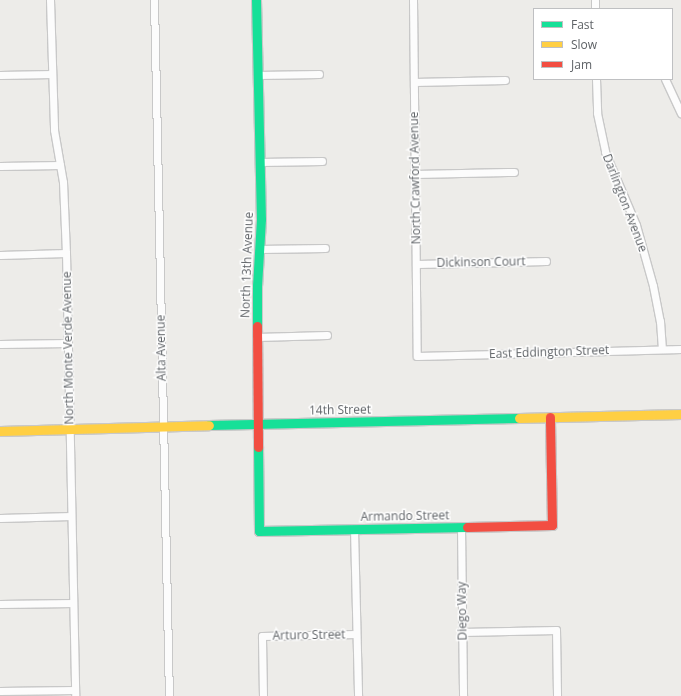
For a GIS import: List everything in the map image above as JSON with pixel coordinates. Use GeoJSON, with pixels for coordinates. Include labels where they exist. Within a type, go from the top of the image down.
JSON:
{"type":"FeatureCollection","features":[{"type":"Feature","properties":{"kind":"street","name":"North Monte Verde Avenue"},"geometry":{"type":"LineString","coordinates":[[50,0],[54,130],[63,182],[66,253],[75,693]]}},
{"type":"Feature","properties":{"kind":"street","name":"Alta Avenue"},"geometry":{"type":"LineString","coordinates":[[154,0],[169,696]]}},
{"type":"Feature","properties":{"kind":"street","name":"North 13th Avenue"},"geometry":{"type":"LineString","coordinates":[[256,0],[261,219],[257,286],[259,531]]}},
{"type":"Feature","properties":{"kind":"street","name":"North Crawford Avenue"},"geometry":{"type":"LineString","coordinates":[[412,0],[417,264],[417,356]]}},
{"type":"Feature","properties":{"kind":"street"},"geometry":{"type":"LineString","coordinates":[[0,75],[52,74]]}},
{"type":"Feature","properties":{"kind":"street"},"geometry":{"type":"LineString","coordinates":[[258,75],[319,74]]}},
{"type":"Feature","properties":{"kind":"street"},"geometry":{"type":"LineString","coordinates":[[414,82],[506,80]]}},
{"type":"Feature","properties":{"kind":"street","name":"Darlington Avenue"},"geometry":{"type":"LineString","coordinates":[[596,80],[597,114],[605,152],[636,225],[651,278],[660,320],[662,349]]}},
{"type":"Feature","properties":{"kind":"street"},"geometry":{"type":"LineString","coordinates":[[665,80],[681,114]]}},
{"type":"Feature","properties":{"kind":"street"},"geometry":{"type":"LineString","coordinates":[[260,162],[322,161]]}},
{"type":"Feature","properties":{"kind":"street"},"geometry":{"type":"LineString","coordinates":[[0,166],[60,165]]}},
{"type":"Feature","properties":{"kind":"street"},"geometry":{"type":"LineString","coordinates":[[415,174],[514,172]]}},
{"type":"Feature","properties":{"kind":"street"},"geometry":{"type":"LineString","coordinates":[[259,249],[325,248]]}},
{"type":"Feature","properties":{"kind":"street"},"geometry":{"type":"LineString","coordinates":[[0,255],[66,253]]}},
{"type":"Feature","properties":{"kind":"street","name":"Dickinson Court"},"geometry":{"type":"LineString","coordinates":[[417,264],[546,261]]}},
{"type":"Feature","properties":{"kind":"street"},"geometry":{"type":"LineString","coordinates":[[257,337],[327,335]]}},
{"type":"Feature","properties":{"kind":"street"},"geometry":{"type":"LineString","coordinates":[[0,344],[68,343]]}},
{"type":"Feature","properties":{"kind":"street","name":"East Eddington Street"},"geometry":{"type":"LineString","coordinates":[[417,356],[681,349]]}},
{"type":"Feature","properties":{"kind":"street","name":"14th Street"},"geometry":{"type":"LineString","coordinates":[[0,431],[681,414]]}},
{"type":"Feature","properties":{"kind":"street","name":"Armando Street"},"geometry":{"type":"LineString","coordinates":[[259,531],[552,525],[550,417]]}},
{"type":"Feature","properties":{"kind":"street"},"geometry":{"type":"LineString","coordinates":[[0,518],[71,516]]}},
{"type":"Feature","properties":{"kind":"street","name":"Diego Way"},"geometry":{"type":"LineString","coordinates":[[461,527],[463,696]]}},
{"type":"Feature","properties":{"kind":"street"},"geometry":{"type":"LineString","coordinates":[[354,529],[358,696]]}},
{"type":"Feature","properties":{"kind":"street"},"geometry":{"type":"LineString","coordinates":[[0,604],[73,603]]}},
{"type":"Feature","properties":{"kind":"street"},"geometry":{"type":"LineString","coordinates":[[462,632],[556,630],[557,696]]}},
{"type":"Feature","properties":{"kind":"street","name":"Arturo Street"},"geometry":{"type":"LineString","coordinates":[[263,696],[262,636],[356,634]]}},
{"type":"Feature","properties":{"kind":"street"},"geometry":{"type":"LineString","coordinates":[[0,691],[75,693]]}},
{"type":"Feature","properties":{"kind":"traffic: fast"},"geometry":{"type":"LineString","coordinates":[[256,0],[261,219],[257,286],[257,326]]}},
{"type":"Feature","properties":{"kind":"traffic: fast"},"geometry":{"type":"LineString","coordinates":[[209,425],[519,418]]}},
{"type":"Feature","properties":{"kind":"traffic: fast"},"geometry":{"type":"LineString","coordinates":[[258,447],[259,531],[467,527]]}},
{"type":"Feature","properties":{"kind":"traffic: slow"},"geometry":{"type":"LineString","coordinates":[[519,418],[681,414]]}},
{"type":"Feature","properties":{"kind":"traffic: slow"},"geometry":{"type":"LineString","coordinates":[[0,431],[209,425]]}},
{"type":"Feature","properties":{"kind":"traffic: jam"},"geometry":{"type":"LineString","coordinates":[[257,326],[258,447]]}},
{"type":"Feature","properties":{"kind":"traffic: jam"},"geometry":{"type":"LineString","coordinates":[[467,527],[552,525],[550,417]]}}]}
